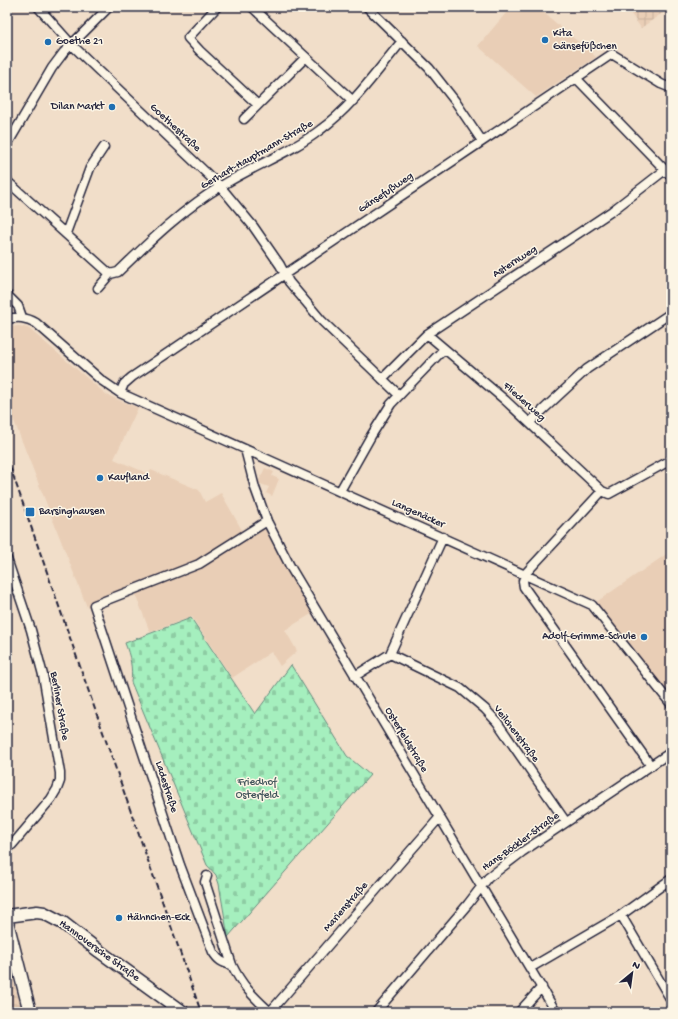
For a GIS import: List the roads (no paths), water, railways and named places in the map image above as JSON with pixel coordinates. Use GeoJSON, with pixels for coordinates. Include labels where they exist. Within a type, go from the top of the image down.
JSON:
{"type":"FeatureCollection","features":[{"type":"Feature","properties":{"kind":"street","name":"Goethestraße"},"geometry":{"type":"LineString","coordinates":[[38,7],[71,44],[220,186],[253,226],[280,265],[289,282],[322,321],[399,395]]}},
{"type":"Feature","properties":{"kind":"street"},"geometry":{"type":"LineString","coordinates":[[7,144],[52,68],[71,44],[109,7]]}},
{"type":"Feature","properties":{"kind":"street"},"geometry":{"type":"LineString","coordinates":[[217,7],[188,38],[258,105]]}},
{"type":"Feature","properties":{"kind":"street"},"geometry":{"type":"LineString","coordinates":[[252,7],[353,101]]}},
{"type":"Feature","properties":{"kind":"street"},"geometry":{"type":"LineString","coordinates":[[367,7],[429,68],[455,101],[482,141]]}},
{"type":"Feature","properties":{"kind":"street","name":"Gerhart-Hauptmann-Straße"},"geometry":{"type":"LineString","coordinates":[[98,288],[110,274],[118,272],[171,223],[220,186],[320,131],[347,108],[402,41]]}},
{"type":"Feature","properties":{"kind":"street","name":"Gänsefußweg"},"geometry":{"type":"LineString","coordinates":[[120,393],[124,384],[132,377],[612,54],[661,84],[671,88]]}},
{"type":"Feature","properties":{"kind":"street"},"geometry":{"type":"LineString","coordinates":[[244,119],[306,57]]}},
{"type":"Feature","properties":{"kind":"street"},"geometry":{"type":"LineString","coordinates":[[576,78],[668,173]]}},
{"type":"Feature","properties":{"kind":"street"},"geometry":{"type":"LineString","coordinates":[[66,233],[90,168],[104,147]]}},
{"type":"Feature","properties":{"kind":"street","name":"Asternweg"},"geometry":{"type":"LineString","coordinates":[[382,379],[427,334],[668,173]]}},
{"type":"Feature","properties":{"kind":"street"},"geometry":{"type":"LineString","coordinates":[[7,181],[110,274]]}},
{"type":"Feature","properties":{"kind":"street"},"geometry":{"type":"LineString","coordinates":[[7,295],[18,306],[22,317],[7,318]]}},
{"type":"Feature","properties":{"kind":"street"},"geometry":{"type":"LineString","coordinates":[[530,422],[587,369],[671,313]]}},
{"type":"Feature","properties":{"kind":"street","name":"Langenäcker"},"geometry":{"type":"LineString","coordinates":[[22,317],[36,323],[101,380],[120,393],[592,605],[671,704]]}},
{"type":"Feature","properties":{"kind":"street","name":"Fliederweg"},"geometry":{"type":"LineString","coordinates":[[427,334],[506,400],[602,491]]}},
{"type":"Feature","properties":{"kind":"street"},"geometry":{"type":"LineString","coordinates":[[340,491],[371,436],[399,395],[444,349]]}},
{"type":"Feature","properties":{"kind":"street","name":"Osterfeldstraße"},"geometry":{"type":"LineString","coordinates":[[245,449],[255,488],[267,521],[290,568],[556,1012]]}},
{"type":"Feature","properties":{"kind":"street"},"geometry":{"type":"LineString","coordinates":[[252,473],[260,456]]}},
{"type":"Feature","properties":{"kind":"street"},"geometry":{"type":"LineString","coordinates":[[651,766],[524,587],[523,580],[525,574],[602,491],[609,494],[671,460]]}},
{"type":"Feature","properties":{"kind":"street","name":"Ladestraße"},"geometry":{"type":"LineString","coordinates":[[232,965],[224,964],[217,959],[213,952],[180,865],[94,605],[199,564],[267,521]]}},
{"type":"Feature","properties":{"kind":"street"},"geometry":{"type":"LineString","coordinates":[[355,676],[390,654],[443,537]]}},
{"type":"Feature","properties":{"kind":"street","name":"Berliner Straße"},"geometry":{"type":"LineString","coordinates":[[7,559],[40,662],[60,773],[60,781],[57,789],[12,845]]}},
{"type":"Feature","properties":{"kind":"street","name":"Veilchenstraße"},"geometry":{"type":"LineString","coordinates":[[390,654],[460,688],[485,709],[497,722],[566,822]]}},
{"type":"Feature","properties":{"kind":"street","name":"Hans-Böckler-Straße"},"geometry":{"type":"LineString","coordinates":[[376,1012],[468,904],[488,878],[522,852],[671,752]]}},
{"type":"Feature","properties":{"kind":"street","name":"Marienstraße"},"geometry":{"type":"LineString","coordinates":[[207,876],[205,882],[232,965],[248,991],[270,1012],[440,817]]}},
{"type":"Feature","properties":{"kind":"street"},"geometry":{"type":"LineString","coordinates":[[530,968],[621,915],[671,880]]}},
{"type":"Feature","properties":{"kind":"street","name":"Hannoversche Straße"},"geometry":{"type":"LineString","coordinates":[[7,916],[37,912],[44,913],[57,920],[183,1012]]}},
{"type":"Feature","properties":{"kind":"street"},"geometry":{"type":"LineString","coordinates":[[621,915],[670,994]]}},
{"type":"Feature","properties":{"kind":"street"},"geometry":{"type":"LineString","coordinates":[[7,922],[30,1012]]}},
{"type":"Feature","properties":{"kind":"street"},"geometry":{"type":"LineString","coordinates":[[520,1012],[542,987]]}},
{"type":"Feature","properties":{"kind":"railway"},"geometry":{"type":"LineString","coordinates":[[7,458],[201,1012]]}},
{"type":"Feature","properties":{"kind":"place","name":"Kita Gänsefüßchen"},"geometry":{"type":"Point","coordinates":[545,40]}},
{"type":"Feature","properties":{"kind":"place","name":"Goethe 21"},"geometry":{"type":"Point","coordinates":[48,42]}},
{"type":"Feature","properties":{"kind":"place","name":"Dilan Markt"},"geometry":{"type":"Point","coordinates":[112,107]}},
{"type":"Feature","properties":{"kind":"place","name":"Kaufland"},"geometry":{"type":"Point","coordinates":[100,478]}},
{"type":"Feature","properties":{"kind":"place","name":"Barsinghausen"},"geometry":{"type":"Point","coordinates":[30,512]}},
{"type":"Feature","properties":{"kind":"place","name":"Adolf-Grimme-Schule"},"geometry":{"type":"Point","coordinates":[644,637]}},
{"type":"Feature","properties":{"kind":"place","name":"Hähnchen-Eck"},"geometry":{"type":"Point","coordinates":[119,918]}},
{"type":"Feature","properties":{"kind":"park label","name":"Friedhof Osterfeld"},"geometry":{"type":"Point","coordinates":[257,789]}}]}
